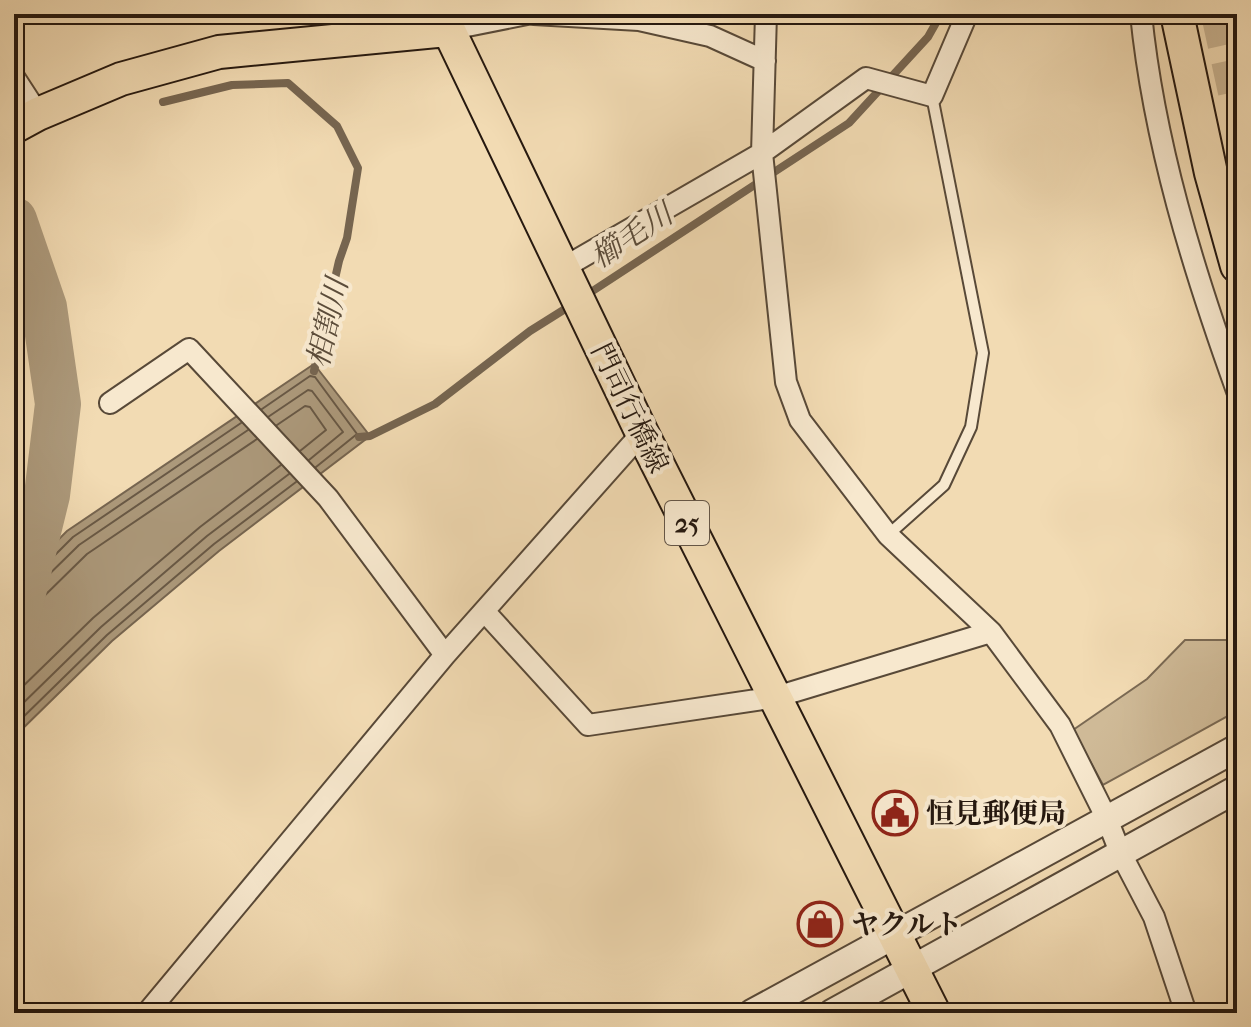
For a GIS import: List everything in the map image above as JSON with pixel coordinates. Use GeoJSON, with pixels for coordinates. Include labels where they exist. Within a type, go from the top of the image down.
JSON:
{"type":"FeatureCollection","features":[{"type":"Feature","properties":{"kind":"main road"},"geometry":{"type":"LineString","coordinates":[[1177,14],[1211,173],[1237,266]]}},
{"type":"Feature","properties":{"kind":"main road"},"geometry":{"type":"LineString","coordinates":[[26,121],[121,79],[219,52],[444,22]]}},
{"type":"Feature","properties":{"kind":"main road","name":"門司行橋線"},"geometry":{"type":"LineString","coordinates":[[444,22],[642,433],[934,1013]]}},
{"type":"Feature","properties":{"kind":"street"},"geometry":{"type":"LineString","coordinates":[[444,22],[527,14]]}},
{"type":"Feature","properties":{"kind":"street"},"geometry":{"type":"LineString","coordinates":[[534,14],[639,20],[710,36],[765,61]]}},
{"type":"Feature","properties":{"kind":"street"},"geometry":{"type":"LineString","coordinates":[[766,14],[762,153],[786,382],[800,420],[888,535],[991,632],[1060,725],[1154,917],[1186,1013]]}},
{"type":"Feature","properties":{"kind":"street"},"geometry":{"type":"LineString","coordinates":[[563,268],[762,153],[866,78],[932,96],[967,14]]}},
{"type":"Feature","properties":{"kind":"street"},"geometry":{"type":"LineString","coordinates":[[1141,14],[1145,54],[1162,142],[1208,309],[1237,391]]}},
{"type":"Feature","properties":{"kind":"street"},"geometry":{"type":"LineString","coordinates":[[14,77],[26,121]]}},
{"type":"Feature","properties":{"kind":"street"},"geometry":{"type":"LineString","coordinates":[[110,403],[189,349],[328,498],[445,655]]}},
{"type":"Feature","properties":{"kind":"street"},"geometry":{"type":"LineString","coordinates":[[147,1013],[445,655],[642,433]]}},
{"type":"Feature","properties":{"kind":"street"},"geometry":{"type":"LineString","coordinates":[[485,612],[588,725],[776,697],[991,632]]}},
{"type":"Feature","properties":{"kind":"street"},"geometry":{"type":"LineString","coordinates":[[752,1013],[1237,748]]}},
{"type":"Feature","properties":{"kind":"street"},"geometry":{"type":"LineString","coordinates":[[832,1013],[1237,789]]}},
{"type":"Feature","properties":{"kind":"lane"},"geometry":{"type":"LineString","coordinates":[[888,535],[944,485],[971,427],[983,353],[932,96]]}},
{"type":"Feature","properties":{"kind":"shaded area"},"geometry":{"type":"Polygon","coordinates":[[[1185,640],[1237,640],[1237,711],[1103,785],[1073,730],[1147,679],[1185,640]]]}},
{"type":"Feature","properties":{"kind":"water"},"geometry":{"type":"Polygon","coordinates":[[[314,364],[370,436],[219,551],[112,641],[14,737],[14,584],[67,531],[314,364]]]}},
{"type":"Feature","properties":{"kind":"waterway","name":"櫛毛川"},"geometry":{"type":"LineString","coordinates":[[585,296],[849,123],[928,37],[941,14]]}},
{"type":"Feature","properties":{"kind":"waterway","name":"相割川"},"geometry":{"type":"LineString","coordinates":[[163,102],[232,85],[288,83],[337,126],[358,168],[347,238],[314,371]]}},
{"type":"Feature","properties":{"kind":"waterway","name":"相割川"},"geometry":{"type":"LineString","coordinates":[[14,220],[44,307],[58,404],[47,495],[14,629]]}},
{"type":"Feature","properties":{"kind":"waterway","name":"櫛毛川"},"geometry":{"type":"LineString","coordinates":[[359,437],[370,436],[435,404],[530,331],[573,304]]}},
{"type":"Feature","properties":{"kind":"tunnel"},"geometry":{"type":"LineString","coordinates":[[1217,14],[1237,106]]}},
{"type":"Feature","properties":{"kind":"place","name":"恒見郵便局"},"geometry":{"type":"Point","coordinates":[895,813]}},
{"type":"Feature","properties":{"kind":"place","name":"ヤクルト"},"geometry":{"type":"Point","coordinates":[820,924]}}]}
